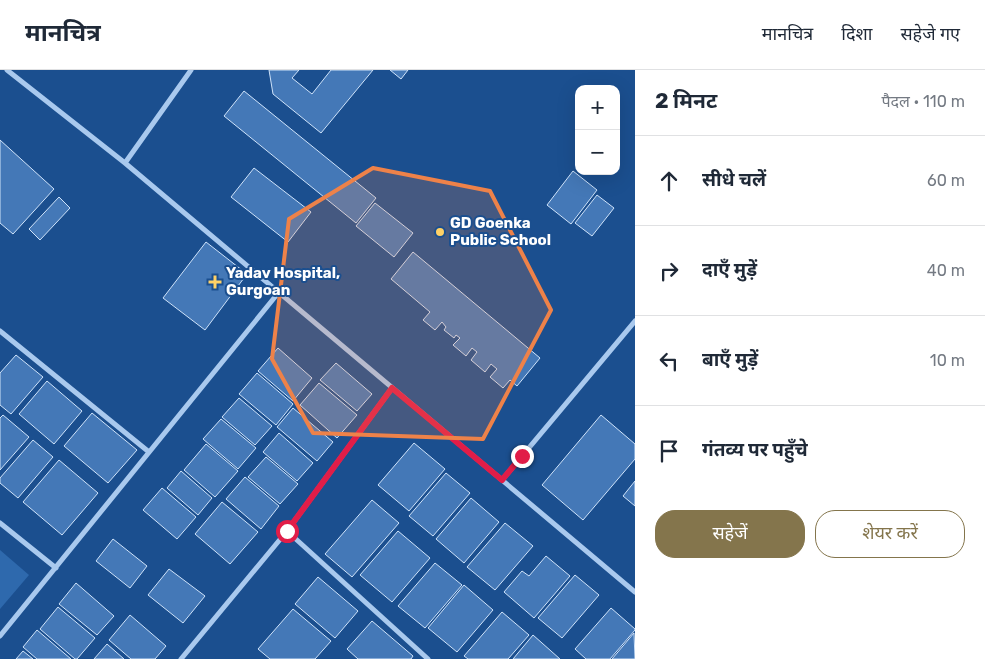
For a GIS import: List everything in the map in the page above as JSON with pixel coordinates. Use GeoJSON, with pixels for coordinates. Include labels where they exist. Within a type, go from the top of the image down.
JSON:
{"type":"FeatureCollection","features":[{"type":"Feature","properties":{"kind":"street"},"geometry":{"type":"LineString","coordinates":[[7,70],[125,163],[635,592]]}},
{"type":"Feature","properties":{"kind":"street"},"geometry":{"type":"LineString","coordinates":[[125,163],[191,70]]}},
{"type":"Feature","properties":{"kind":"street"},"geometry":{"type":"LineString","coordinates":[[0,636],[279,292]]}},
{"type":"Feature","properties":{"kind":"street"},"geometry":{"type":"LineString","coordinates":[[502,480],[635,321]]}},
{"type":"Feature","properties":{"kind":"street"},"geometry":{"type":"LineString","coordinates":[[0,331],[149,452]]}},
{"type":"Feature","properties":{"kind":"street"},"geometry":{"type":"LineString","coordinates":[[181,659],[287,531],[392,388]]}},
{"type":"Feature","properties":{"kind":"street"},"geometry":{"type":"LineString","coordinates":[[0,523],[56,568]]}},
{"type":"Feature","properties":{"kind":"street"},"geometry":{"type":"LineString","coordinates":[[287,531],[425,658]]}},
{"type":"Feature","properties":{"kind":"highlighted area"},"geometry":{"type":"Polygon","coordinates":[[[373,168],[490,191],[551,310],[483,439],[313,433],[272,359],[289,219],[373,168]]]}},
{"type":"Feature","properties":{"kind":"shaded area"},"geometry":{"type":"Polygon","coordinates":[[[0,550],[29,575],[0,609],[0,550]]]}},
{"type":"Feature","properties":{"kind":"building"},"geometry":{"type":"Polygon","coordinates":[[[269,70],[299,70],[292,78],[312,94],[331,70],[373,70],[321,133],[273,94],[269,70]]]}},
{"type":"Feature","properties":{"kind":"building"},"geometry":{"type":"Polygon","coordinates":[[[390,70],[408,70],[401,79],[390,70]]]}},
{"type":"Feature","properties":{"kind":"building"},"geometry":{"type":"Polygon","coordinates":[[[244,91],[376,198],[356,223],[224,116],[244,91]]]}},
{"type":"Feature","properties":{"kind":"building"},"geometry":{"type":"Polygon","coordinates":[[[0,140],[54,189],[13,234],[0,223],[0,140]]]}},
{"type":"Feature","properties":{"kind":"building"},"geometry":{"type":"Polygon","coordinates":[[[254,168],[311,212],[288,242],[231,197],[254,168]]]}},
{"type":"Feature","properties":{"kind":"building"},"geometry":{"type":"Polygon","coordinates":[[[573,171],[575,175],[578,175],[597,190],[571,224],[547,205],[573,171]]]}},
{"type":"Feature","properties":{"kind":"building"},"geometry":{"type":"Polygon","coordinates":[[[597,195],[614,208],[592,236],[575,223],[597,195]]]}},
{"type":"Feature","properties":{"kind":"building"},"geometry":{"type":"Polygon","coordinates":[[[59,197],[70,208],[40,240],[29,229],[59,197]]]}},
{"type":"Feature","properties":{"kind":"building"},"geometry":{"type":"Polygon","coordinates":[[[375,203],[413,233],[394,257],[356,226],[375,203]]]}},
{"type":"Feature","properties":{"kind":"building"},"geometry":{"type":"Polygon","coordinates":[[[206,242],[247,274],[205,330],[163,298],[206,242]]]}},
{"type":"Feature","properties":{"kind":"building"},"geometry":{"type":"Polygon","coordinates":[[[413,252],[540,358],[517,386],[510,380],[503,388],[490,377],[497,369],[491,364],[485,372],[471,360],[477,352],[472,348],[466,356],[453,345],[460,338],[456,335],[454,338],[444,330],[446,327],[442,322],[435,330],[423,320],[430,312],[391,279],[413,252]]]}},
{"type":"Feature","properties":{"kind":"building"},"geometry":{"type":"Polygon","coordinates":[[[278,348],[312,378],[293,401],[258,371],[278,348]]]}},
{"type":"Feature","properties":{"kind":"building"},"geometry":{"type":"Polygon","coordinates":[[[16,355],[43,377],[11,414],[0,405],[0,373],[16,355]]]}},
{"type":"Feature","properties":{"kind":"building"},"geometry":{"type":"Polygon","coordinates":[[[336,363],[372,394],[357,411],[320,380],[336,363]]]}},
{"type":"Feature","properties":{"kind":"building"},"geometry":{"type":"Polygon","coordinates":[[[257,373],[293,404],[276,425],[239,394],[257,373]]]}},
{"type":"Feature","properties":{"kind":"building"},"geometry":{"type":"Polygon","coordinates":[[[47,381],[82,411],[54,444],[19,414],[47,381]]]}},
{"type":"Feature","properties":{"kind":"building"},"geometry":{"type":"Polygon","coordinates":[[[319,383],[357,415],[337,438],[300,405],[319,383]]]}},
{"type":"Feature","properties":{"kind":"building"},"geometry":{"type":"Polygon","coordinates":[[[239,398],[272,426],[255,445],[222,417],[239,398]]]}},
{"type":"Feature","properties":{"kind":"building"},"geometry":{"type":"Polygon","coordinates":[[[293,408],[333,442],[317,461],[277,427],[293,408]]]}},
{"type":"Feature","properties":{"kind":"building"},"geometry":{"type":"Polygon","coordinates":[[[92,413],[137,450],[108,483],[64,446],[92,413]]]}},
{"type":"Feature","properties":{"kind":"building"},"geometry":{"type":"Polygon","coordinates":[[[3,415],[29,437],[0,470],[0,418],[3,415]]]}},
{"type":"Feature","properties":{"kind":"building"},"geometry":{"type":"Polygon","coordinates":[[[601,415],[635,444],[635,459],[583,520],[542,485],[601,415]]]}},
{"type":"Feature","properties":{"kind":"building"},"geometry":{"type":"Polygon","coordinates":[[[221,419],[256,448],[238,469],[203,439],[221,419]]]}},
{"type":"Feature","properties":{"kind":"building"},"geometry":{"type":"Polygon","coordinates":[[[279,433],[313,463],[297,481],[263,452],[279,433]]]}},
{"type":"Feature","properties":{"kind":"building"},"geometry":{"type":"Polygon","coordinates":[[[33,440],[53,457],[18,498],[0,483],[0,478],[33,440]]]}},
{"type":"Feature","properties":{"kind":"building"},"geometry":{"type":"Polygon","coordinates":[[[414,443],[445,469],[409,511],[378,485],[414,443]]]}},
{"type":"Feature","properties":{"kind":"building"},"geometry":{"type":"Polygon","coordinates":[[[206,444],[238,471],[215,497],[184,470],[206,444]]]}},
{"type":"Feature","properties":{"kind":"building"},"geometry":{"type":"Polygon","coordinates":[[[266,457],[298,484],[280,504],[248,477],[266,457]]]}},
{"type":"Feature","properties":{"kind":"building"},"geometry":{"type":"Polygon","coordinates":[[[59,460],[98,493],[62,535],[23,502],[59,460]]]}},
{"type":"Feature","properties":{"kind":"building"},"geometry":{"type":"Polygon","coordinates":[[[181,471],[212,498],[198,515],[167,488],[181,471]]]}},
{"type":"Feature","properties":{"kind":"building"},"geometry":{"type":"Polygon","coordinates":[[[446,473],[470,493],[433,536],[409,516],[446,473]]]}},
{"type":"Feature","properties":{"kind":"building"},"geometry":{"type":"Polygon","coordinates":[[[245,477],[279,506],[261,529],[226,499],[245,477]]]}},
{"type":"Feature","properties":{"kind":"building"},"geometry":{"type":"Polygon","coordinates":[[[635,481],[635,506],[623,496],[635,481]]]}},
{"type":"Feature","properties":{"kind":"building"},"geometry":{"type":"Polygon","coordinates":[[[162,488],[196,517],[177,539],[143,510],[162,488]]]}},
{"type":"Feature","properties":{"kind":"building"},"geometry":{"type":"Polygon","coordinates":[[[471,498],[499,522],[464,563],[436,539],[471,498]]]}},
{"type":"Feature","properties":{"kind":"building"},"geometry":{"type":"Polygon","coordinates":[[[372,500],[399,523],[352,577],[325,554],[372,500]]]}},
{"type":"Feature","properties":{"kind":"building"},"geometry":{"type":"Polygon","coordinates":[[[222,502],[258,532],[230,564],[195,534],[222,502]]]}},
{"type":"Feature","properties":{"kind":"building"},"geometry":{"type":"Polygon","coordinates":[[[505,523],[533,546],[495,590],[467,567],[505,523]]]}},
{"type":"Feature","properties":{"kind":"building"},"geometry":{"type":"Polygon","coordinates":[[[398,531],[430,558],[392,602],[360,575],[398,531]]]}},
{"type":"Feature","properties":{"kind":"building"},"geometry":{"type":"Polygon","coordinates":[[[113,539],[147,566],[130,588],[96,561],[113,539]]]}},
{"type":"Feature","properties":{"kind":"building"},"geometry":{"type":"Polygon","coordinates":[[[546,556],[570,576],[534,618],[504,592],[522,571],[529,576],[546,556]]]}},
{"type":"Feature","properties":{"kind":"building"},"geometry":{"type":"Polygon","coordinates":[[[435,563],[462,585],[425,628],[398,606],[435,563]]]}},
{"type":"Feature","properties":{"kind":"building"},"geometry":{"type":"Polygon","coordinates":[[[169,569],[205,596],[183,623],[148,595],[169,569]]]}},
{"type":"Feature","properties":{"kind":"building"},"geometry":{"type":"Polygon","coordinates":[[[575,575],[599,595],[562,638],[538,618],[575,575]]]}},
{"type":"Feature","properties":{"kind":"building"},"geometry":{"type":"Polygon","coordinates":[[[318,577],[358,611],[335,638],[295,604],[318,577]]]}},
{"type":"Feature","properties":{"kind":"building"},"geometry":{"type":"Polygon","coordinates":[[[76,583],[114,616],[97,635],[59,604],[76,583]]]}},
{"type":"Feature","properties":{"kind":"building"},"geometry":{"type":"Polygon","coordinates":[[[464,585],[493,610],[457,652],[428,628],[464,585]]]}},
{"type":"Feature","properties":{"kind":"building"},"geometry":{"type":"Polygon","coordinates":[[[58,607],[95,638],[77,659],[40,629],[58,607]]]}},
{"type":"Feature","properties":{"kind":"building"},"geometry":{"type":"Polygon","coordinates":[[[611,608],[635,630],[610,659],[586,659],[575,649],[611,608]]]}},
{"type":"Feature","properties":{"kind":"building"},"geometry":{"type":"Polygon","coordinates":[[[293,609],[331,641],[315,659],[270,659],[258,649],[293,609]]]}},
{"type":"Feature","properties":{"kind":"building"},"geometry":{"type":"Polygon","coordinates":[[[502,612],[529,635],[508,659],[468,659],[464,656],[502,612]]]}},
{"type":"Feature","properties":{"kind":"building"},"geometry":{"type":"Polygon","coordinates":[[[130,615],[166,646],[155,659],[131,659],[109,640],[130,615]]]}},
{"type":"Feature","properties":{"kind":"building"},"geometry":{"type":"Polygon","coordinates":[[[372,621],[413,656],[411,659],[358,659],[347,649],[372,621]]]}},
{"type":"Feature","properties":{"kind":"building"},"geometry":{"type":"Polygon","coordinates":[[[37,630],[71,659],[37,659],[23,647],[37,630]]]}},
{"type":"Feature","properties":{"kind":"building"},"geometry":{"type":"Polygon","coordinates":[[[634,633],[635,659],[612,659],[634,633]]]}},
{"type":"Feature","properties":{"kind":"building"},"geometry":{"type":"Polygon","coordinates":[[[533,635],[560,659],[513,659],[533,635]]]}},
{"type":"Feature","properties":{"kind":"building"},"geometry":{"type":"Polygon","coordinates":[[[107,644],[124,659],[94,659],[107,644]]]}},
{"type":"Feature","properties":{"kind":"building"},"geometry":{"type":"Polygon","coordinates":[[[23,651],[33,659],[16,659],[23,651]]]}},
{"type":"Feature","properties":{"kind":"place","name":"GD Goenka Public School"},"geometry":{"type":"Point","coordinates":[440,232]}},
{"type":"Feature","properties":{"kind":"place","name":"Yadav Hospital, Gurgoan"},"geometry":{"type":"Point","coordinates":[215,282]}},
{"type":"Feature","properties":{"kind":"route"},"geometry":{"type":"LineString","coordinates":[[287,531],[392,388],[502,480],[522,456]]}}]}
